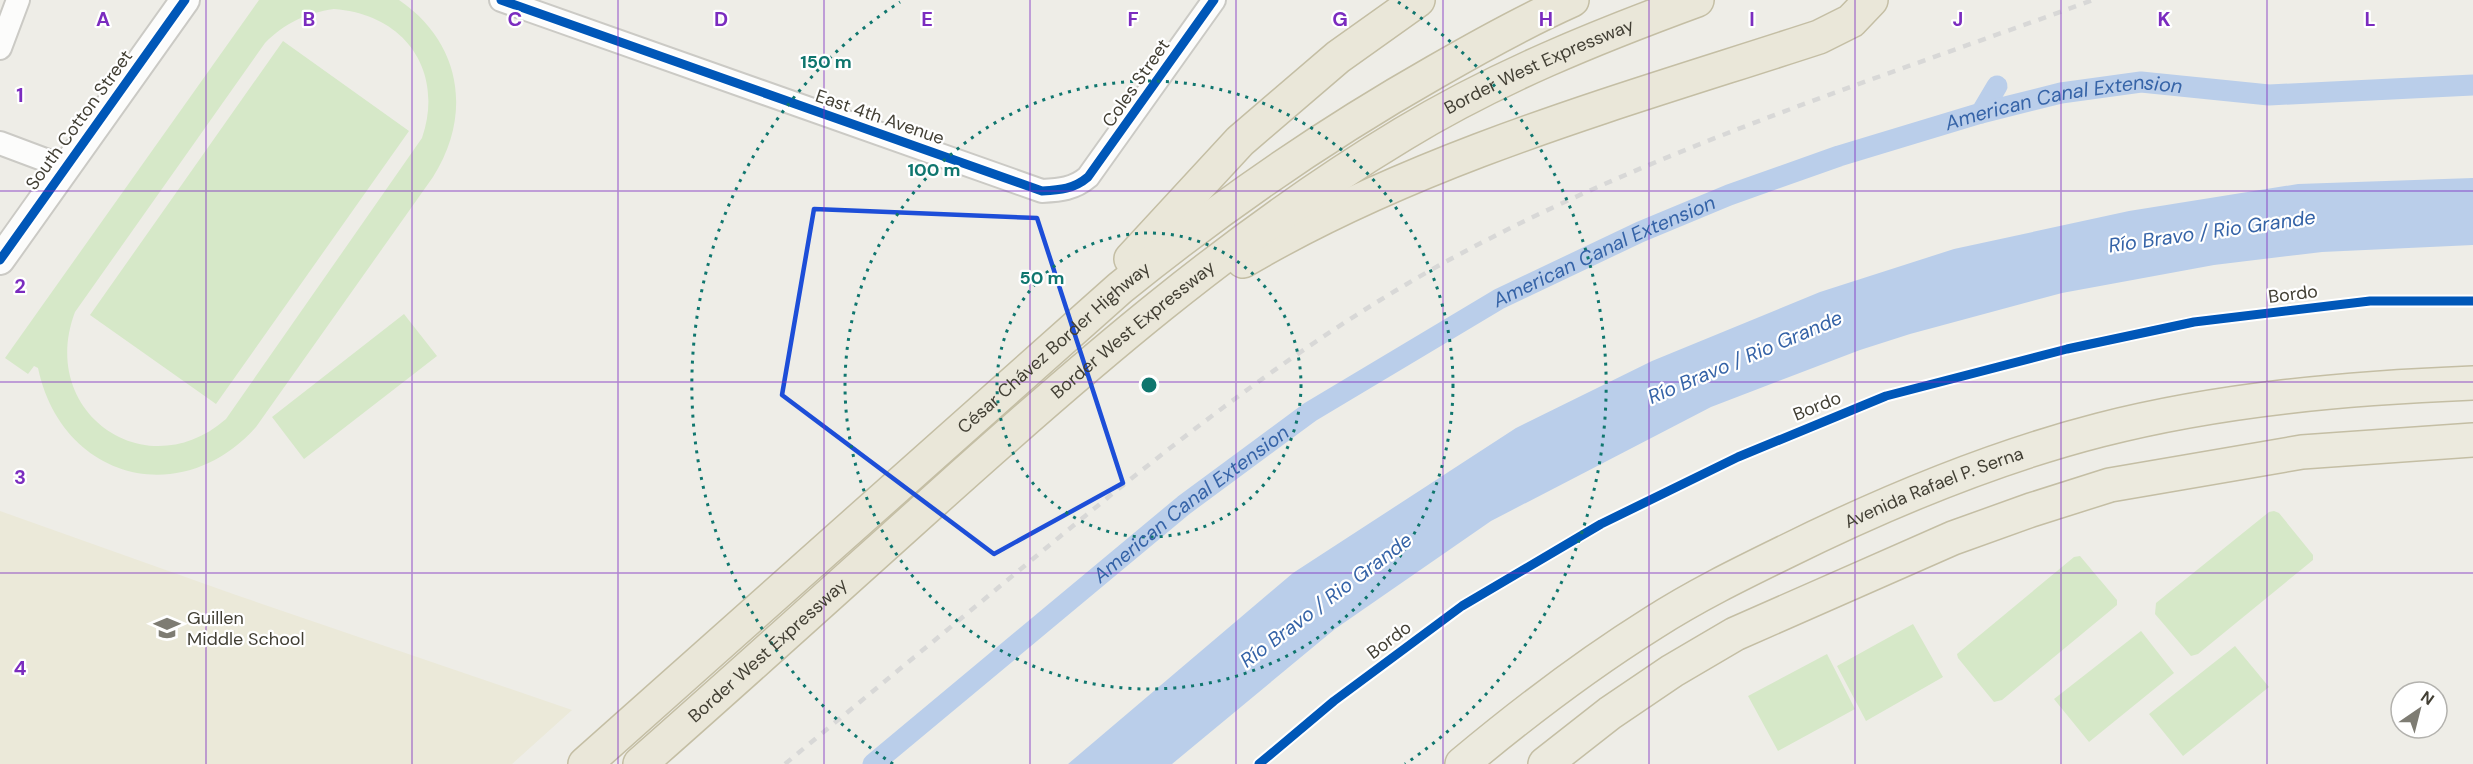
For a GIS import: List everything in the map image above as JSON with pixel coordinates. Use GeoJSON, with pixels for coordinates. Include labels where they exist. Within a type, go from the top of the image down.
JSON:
{"type":"FeatureCollection","features":[{"type":"Feature","properties":{"kind":"highway"},"geometry":{"type":"LineString","coordinates":[[1036,363],[1240,141],[1338,57],[1418,0]]}},
{"type":"Feature","properties":{"kind":"highway","name":"César Chávez Border Highway"},"geometry":{"type":"LineString","coordinates":[[585,764],[1154,260],[1262,180],[1395,95],[1486,43],[1572,0]]}},
{"type":"Feature","properties":{"kind":"highway","name":"Border West Expressway"},"geometry":{"type":"LineString","coordinates":[[640,764],[1062,386],[1135,324],[1267,222],[1406,132],[1540,63],[1630,24],[1697,0]]}},
{"type":"Feature","properties":{"kind":"highway"},"geometry":{"type":"LineString","coordinates":[[1135,324],[1263,250],[1365,196],[1494,143],[1819,36],[1851,21],[1871,0]]}},
{"type":"Feature","properties":{"kind":"highway","name":"Avenida Rafael P. Serna"},"geometry":{"type":"LineString","coordinates":[[1462,764],[1582,670],[1654,622],[1712,588],[1833,529],[1904,497],[1971,471],[2100,430],[2199,410],[2298,395],[2473,383]]}},
{"type":"Feature","properties":{"kind":"highway"},"geometry":{"type":"LineString","coordinates":[[1545,764],[1618,707],[1672,671],[1735,634],[1953,538],[2110,485],[2302,452],[2473,440]]}},
{"type":"Feature","properties":{"kind":"highway"},"geometry":{"type":"LineString","coordinates":[[2399,444],[2473,459]]}},
{"type":"Feature","properties":{"kind":"street"},"geometry":{"type":"LineString","coordinates":[[0,48],[18,0]]}},
{"type":"Feature","properties":{"kind":"street","name":"South Cotton Street"},"geometry":{"type":"LineString","coordinates":[[0,260],[185,0]]}},
{"type":"Feature","properties":{"kind":"street","name":"East 4th Avenue"},"geometry":{"type":"LineString","coordinates":[[501,0],[1042,191],[1063,190],[1081,183]]}},
{"type":"Feature","properties":{"kind":"street","name":"Coles Street"},"geometry":{"type":"LineString","coordinates":[[1081,183],[1100,164],[1214,0]]}},
{"type":"Feature","properties":{"kind":"street"},"geometry":{"type":"LineString","coordinates":[[0,143],[64,167]]}},
{"type":"Feature","properties":{"kind":"highlighted area"},"geometry":{"type":"Polygon","coordinates":[[[814,209],[1037,218],[1123,483],[994,554],[782,395],[814,209]]]}},
{"type":"Feature","properties":{"kind":"shaded area","name":"Guillen Middle School"},"geometry":{"type":"Polygon","coordinates":[[[0,511],[572,710],[512,764],[0,764],[0,511]]]}},
{"type":"Feature","properties":{"kind":"green space"},"geometry":{"type":"Polygon","coordinates":[[[259,0],[399,0],[420,17],[436,37],[448,58],[454,81],[456,104],[453,129],[446,153],[433,177],[256,427],[226,453],[193,469],[160,475],[127,471],[97,457],[71,436],[51,406],[38,368],[34,366],[28,374],[5,358],[259,0]],[[334,9],[314,13],[296,20],[265,43],[75,312],[67,348],[71,381],[85,408],[106,429],[133,442],[163,446],[195,439],[226,419],[422,138],[428,113],[428,90],[423,69],[413,50],[399,34],[381,22],[359,13],[334,9]]]}},
{"type":"Feature","properties":{"kind":"green space"},"geometry":{"type":"Polygon","coordinates":[[[283,41],[409,131],[216,404],[90,315],[283,41]]]}},
{"type":"Feature","properties":{"kind":"green space"},"geometry":{"type":"Polygon","coordinates":[[[404,314],[437,356],[304,459],[272,417],[404,314]]]}},
{"type":"Feature","properties":{"kind":"green space"},"geometry":{"type":"Polygon","coordinates":[[[2269,512],[2279,513],[2313,555],[2313,560],[2198,654],[2191,656],[2155,614],[2156,603],[2269,512]]]}},
{"type":"Feature","properties":{"kind":"green space"},"geometry":{"type":"Polygon","coordinates":[[[2080,556],[2117,600],[2117,605],[2002,700],[1994,702],[1957,654],[2074,557],[2080,556]]]}},
{"type":"Feature","properties":{"kind":"green space"},"geometry":{"type":"Polygon","coordinates":[[[1913,624],[1943,677],[1866,721],[1837,666],[1913,624]]]}},
{"type":"Feature","properties":{"kind":"green space"},"geometry":{"type":"Polygon","coordinates":[[[2141,631],[2174,673],[2089,742],[2054,699],[2141,631]]]}},
{"type":"Feature","properties":{"kind":"green space"},"geometry":{"type":"Polygon","coordinates":[[[2235,646],[2269,687],[2183,756],[2149,714],[2235,646]]]}},
{"type":"Feature","properties":{"kind":"green space"},"geometry":{"type":"Polygon","coordinates":[[[1827,654],[1855,709],[1778,751],[1748,696],[1827,654]]]}},
{"type":"Feature","properties":{"kind":"water","name":"Río Bravo / Rio Grande"},"geometry":{"type":"Polygon","coordinates":[[[2473,178],[2473,245],[2322,252],[2214,265],[2062,293],[1910,334],[1860,350],[1711,407],[1491,521],[1335,629],[1172,764],[1068,764],[1293,573],[1516,428],[1652,361],[1820,292],[1954,249],[2129,211],[2298,184],[2473,178]]]}},
{"type":"Feature","properties":{"kind":"waterway","name":"American Canal Extension"},"geometry":{"type":"LineString","coordinates":[[873,764],[1184,505],[1310,412],[1499,299],[1640,232],[1729,195],[1839,156],[1981,113],[2061,93],[2141,82],[2269,95],[2473,85]]}},
{"type":"Feature","properties":{"kind":"waterway"},"geometry":{"type":"LineString","coordinates":[[1981,113],[1997,86]]}},
{"type":"Feature","properties":{"kind":"railway"},"geometry":{"type":"LineString","coordinates":[[785,764],[1082,518],[1229,403],[1331,331],[1438,266],[1516,225],[1678,153],[1843,90],[2093,0]]}},
{"type":"Feature","properties":{"kind":"cycle path"},"geometry":{"type":"LineString","coordinates":[[0,260],[185,0]]}},
{"type":"Feature","properties":{"kind":"cycle path"},"geometry":{"type":"LineString","coordinates":[[501,0],[1042,191],[1072,186],[1088,177],[1214,0]]}},
{"type":"Feature","properties":{"kind":"cycle path","name":"Bordo"},"geometry":{"type":"LineString","coordinates":[[1259,764],[1334,701],[1462,606],[1601,524],[1738,457],[1886,396],[2067,349],[2194,322],[2370,301],[2473,301]]}},
{"type":"Feature","properties":{"kind":"place","name":"Guillen Middle School"},"geometry":{"type":"Point","coordinates":[167,628]}}]}
